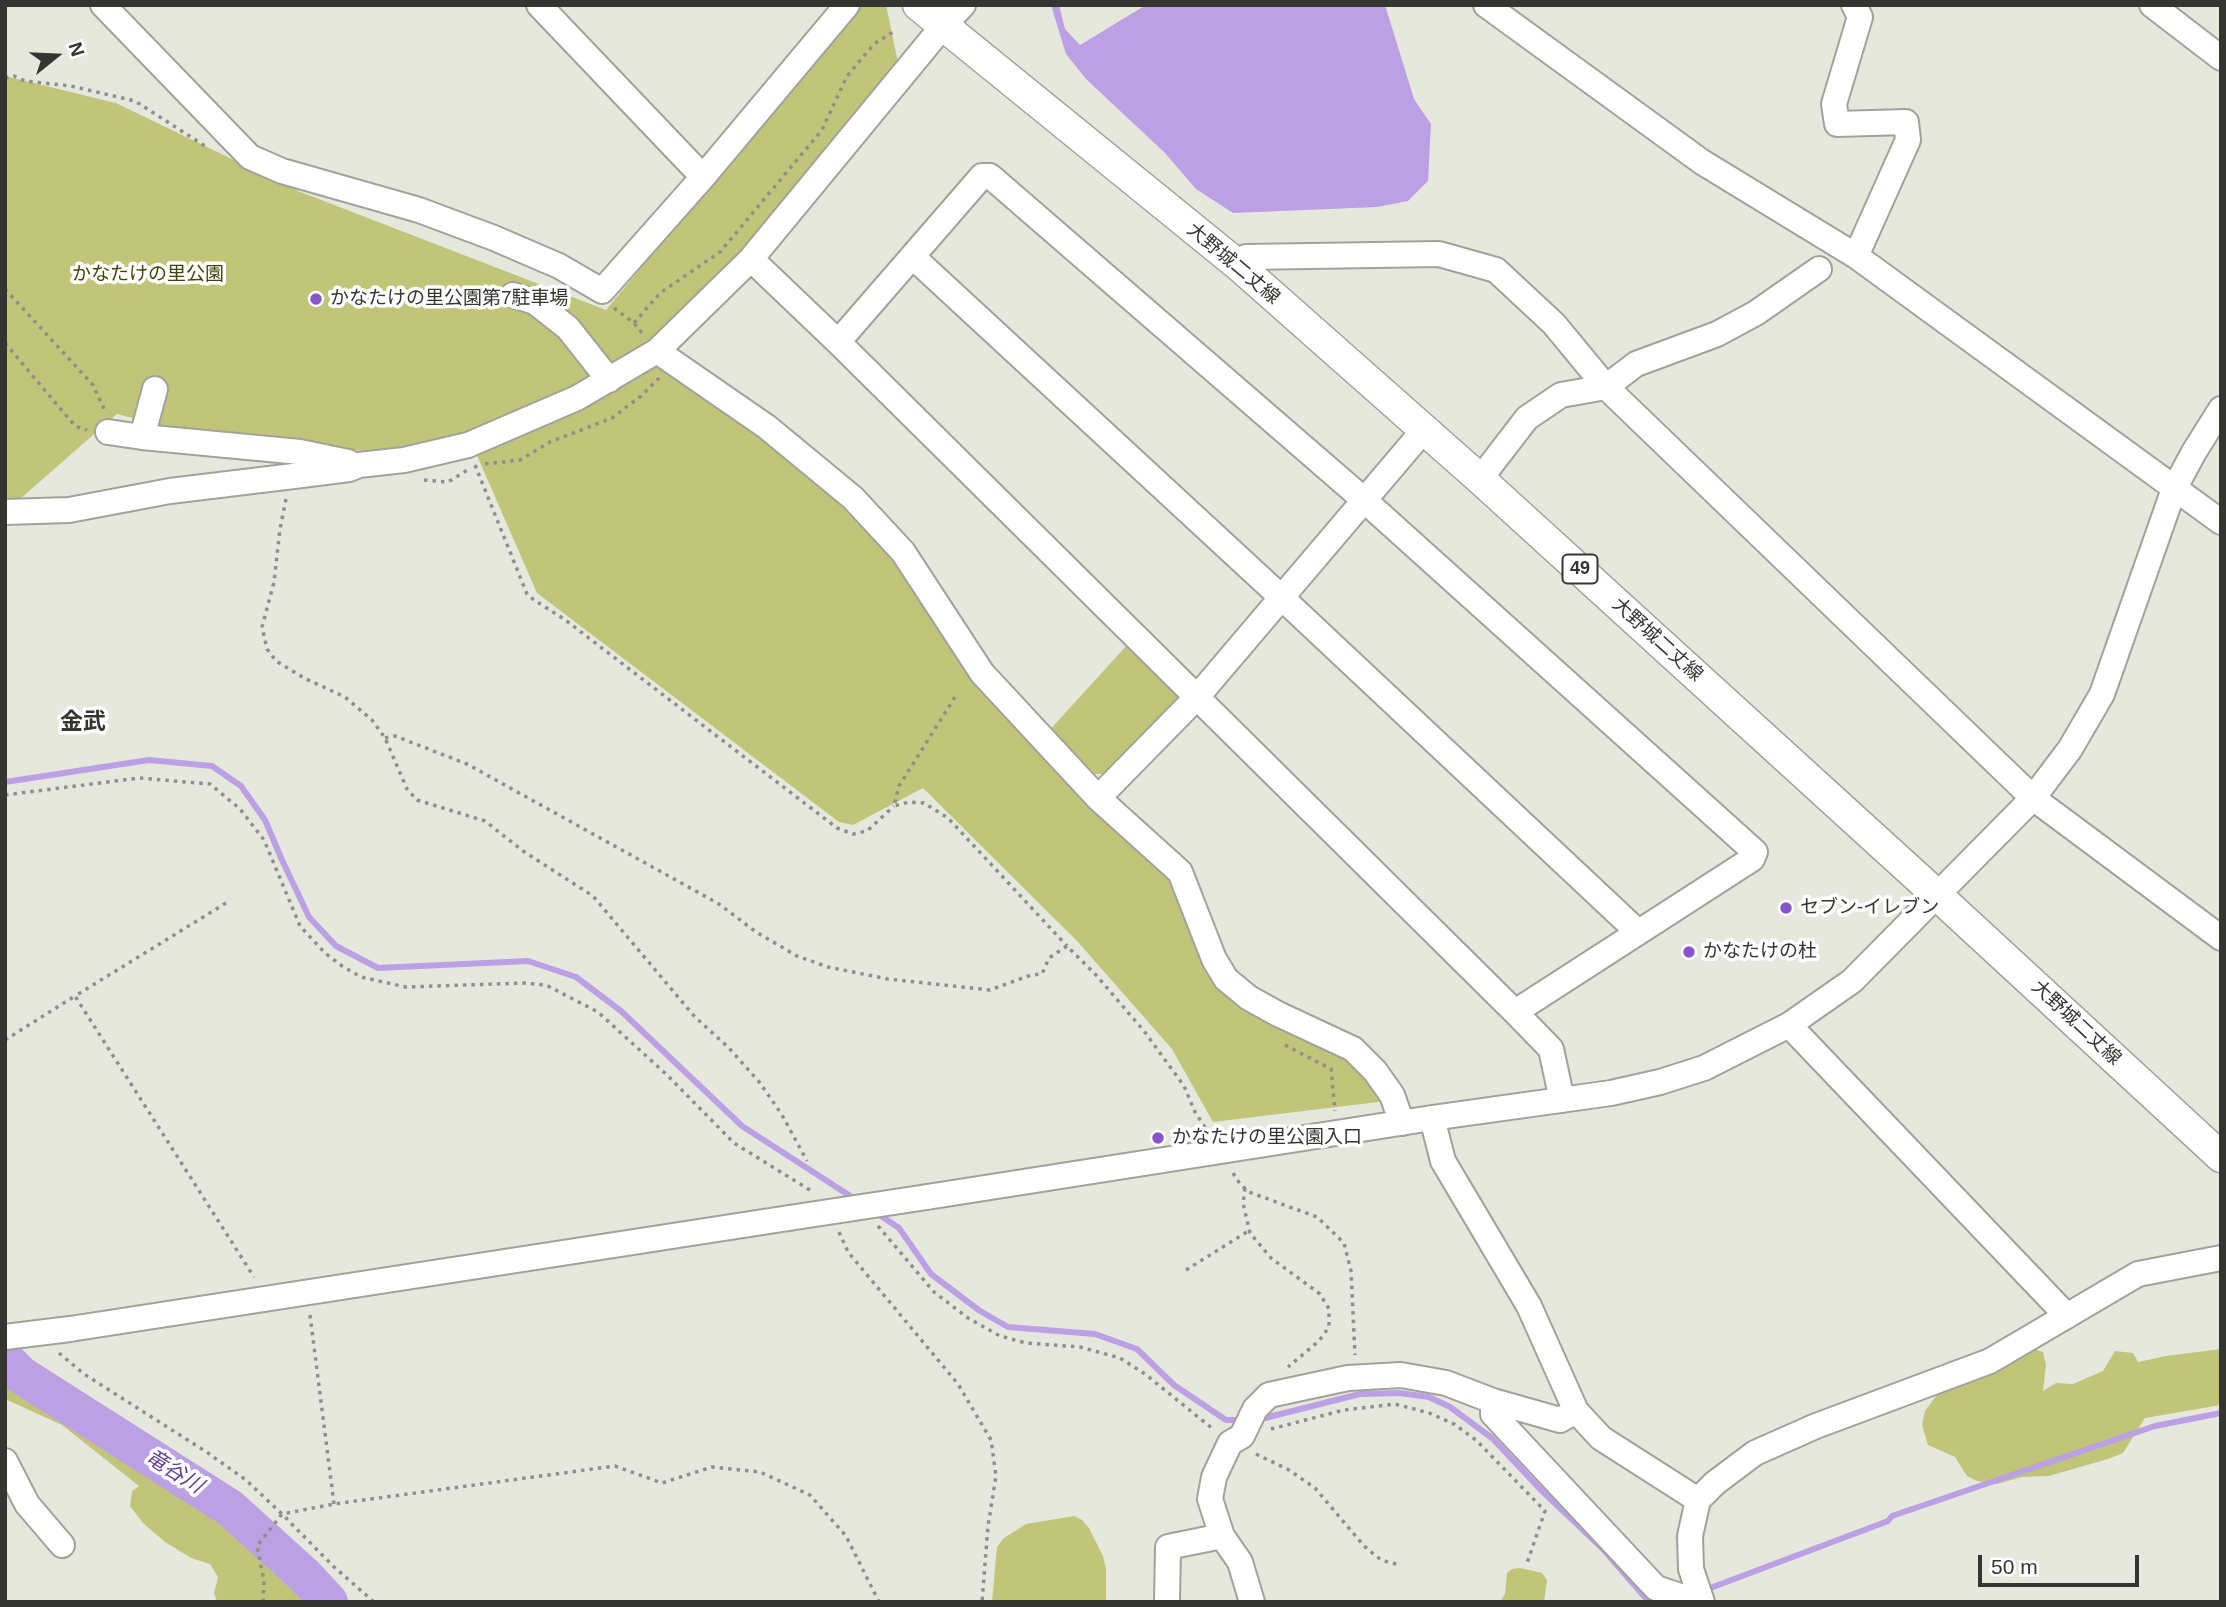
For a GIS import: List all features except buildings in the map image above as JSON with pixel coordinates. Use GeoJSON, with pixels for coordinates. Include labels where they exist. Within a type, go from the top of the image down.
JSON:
{"type":"FeatureCollection","features":[{"type":"Feature","properties":{"kind":"main road","name":"大野城二丈線"},"geometry":{"type":"LineString","coordinates":[[919,5],[1238,265],[1480,479],[1937,894],[2221,1157]]}},
{"type":"Feature","properties":{"kind":"street"},"geometry":{"type":"LineString","coordinates":[[103,5],[250,157],[282,171],[419,210],[494,238],[559,266],[602,291],[703,177],[847,5]]}},
{"type":"Feature","properties":{"kind":"street"},"geometry":{"type":"LineString","coordinates":[[539,5],[703,177]]}},
{"type":"Feature","properties":{"kind":"street"},"geometry":{"type":"LineString","coordinates":[[5,512],[69,510],[170,491],[404,460],[468,445],[547,413],[657,351],[751,259],[963,5]]}},
{"type":"Feature","properties":{"kind":"street"},"geometry":{"type":"LineString","coordinates":[[1486,5],[1702,162],[1856,256],[2221,522]]}},
{"type":"Feature","properties":{"kind":"street"},"geometry":{"type":"LineString","coordinates":[[1854,5],[1860,17],[1834,104],[1837,124],[1906,122],[1908,140],[1856,256]]}},
{"type":"Feature","properties":{"kind":"street"},"geometry":{"type":"LineString","coordinates":[[2152,5],[2221,58]]}},
{"type":"Feature","properties":{"kind":"street"},"geometry":{"type":"LineString","coordinates":[[838,342],[982,177],[990,176],[1363,499],[1755,852],[1752,859],[1515,1012]]}},
{"type":"Feature","properties":{"kind":"street"},"geometry":{"type":"LineString","coordinates":[[1238,265],[1246,257],[1439,254],[1496,270],[1554,324],[1606,387],[2033,798],[2221,938]]}},
{"type":"Feature","properties":{"kind":"street"},"geometry":{"type":"LineString","coordinates":[[913,257],[1638,932]]}},
{"type":"Feature","properties":{"kind":"street"},"geometry":{"type":"LineString","coordinates":[[751,259],[1551,1049],[1562,1100]]}},
{"type":"Feature","properties":{"kind":"street"},"geometry":{"type":"LineString","coordinates":[[1480,479],[1527,418],[1561,396],[1606,387],[1636,364],[1717,334],[1756,313],[1819,270]]}},
{"type":"Feature","properties":{"kind":"street"},"geometry":{"type":"LineString","coordinates":[[513,295],[535,302],[568,328],[609,380]]}},
{"type":"Feature","properties":{"kind":"street"},"geometry":{"type":"LineString","coordinates":[[657,351],[767,427],[853,498],[903,552],[982,673],[1098,798],[1180,873],[1214,960],[1226,979],[1250,998],[1278,1014],[1353,1049],[1375,1071],[1392,1095],[1402,1123]]}},
{"type":"Feature","properties":{"kind":"street"},"geometry":{"type":"LineString","coordinates":[[142,438],[155,389]]}},
{"type":"Feature","properties":{"kind":"street"},"geometry":{"type":"LineString","coordinates":[[5,1337],[1562,1100],[1648,1085],[1704,1068],[1789,1025],[1852,981],[2033,798],[2070,749],[2102,694],[2174,489],[2193,452],[2221,409]]}},
{"type":"Feature","properties":{"kind":"street"},"geometry":{"type":"LineString","coordinates":[[1098,798],[1197,697],[1423,431]]}},
{"type":"Feature","properties":{"kind":"street"},"geometry":{"type":"LineString","coordinates":[[108,432],[142,438],[300,452],[359,465]]}},
{"type":"Feature","properties":{"kind":"street"},"geometry":{"type":"LineString","coordinates":[[1789,1025],[2067,1316]]}},
{"type":"Feature","properties":{"kind":"street"},"geometry":{"type":"LineString","coordinates":[[1432,1118],[1443,1161],[1529,1306],[1576,1410],[1601,1438],[1698,1500]]}},
{"type":"Feature","properties":{"kind":"street"},"geometry":{"type":"LineString","coordinates":[[1493,1401],[1493,1414],[1656,1588],[1683,1597],[1700,1596],[1691,1569],[1690,1536],[1698,1500],[1715,1483],[1755,1453],[1816,1426],[1990,1361],[2138,1274],[2221,1258]]}},
{"type":"Feature","properties":{"kind":"street"},"geometry":{"type":"LineString","coordinates":[[1252,1602],[1240,1562],[1222,1536],[1210,1499],[1214,1477],[1230,1443],[1239,1438],[1262,1402],[1356,1378],[1401,1375],[1446,1383],[1493,1401],[1560,1420],[1576,1410]]}},
{"type":"Feature","properties":{"kind":"street"},"geometry":{"type":"LineString","coordinates":[[5,1461],[27,1504],[62,1545]]}},
{"type":"Feature","properties":{"kind":"street"},"geometry":{"type":"LineString","coordinates":[[1167,1602],[1168,1547],[1222,1536]]}},
{"type":"Feature","properties":{"kind":"path"},"geometry":{"type":"LineString","coordinates":[[634,323],[660,293],[720,252],[822,130],[848,76],[874,44],[893,32]]}},
{"type":"Feature","properties":{"kind":"path"},"geometry":{"type":"LineString","coordinates":[[5,78],[13,75],[25,81],[115,95],[135,101],[213,151],[234,158],[246,153]]}},
{"type":"Feature","properties":{"kind":"path"},"geometry":{"type":"LineString","coordinates":[[5,289],[93,385],[105,411],[108,432],[92,432],[75,426],[5,343]]}},
{"type":"Feature","properties":{"kind":"path"},"geometry":{"type":"LineString","coordinates":[[602,291],[605,301],[634,323],[657,351]]}},
{"type":"Feature","properties":{"kind":"path"},"geometry":{"type":"LineString","coordinates":[[468,445],[527,594],[564,619],[837,828],[853,834],[867,831],[894,806],[909,802],[924,803],[948,818],[1096,975],[1144,1031],[1184,1086],[1195,1112],[1212,1138]]}},
{"type":"Feature","properties":{"kind":"path"},"geometry":{"type":"LineString","coordinates":[[302,475],[285,500],[274,582],[262,627],[267,649],[276,661],[304,678],[345,696],[372,720],[385,738],[407,789],[417,800],[485,821],[523,851],[593,896],[695,1017],[729,1048],[760,1083],[782,1115],[807,1161]]}},
{"type":"Feature","properties":{"kind":"path"},"geometry":{"type":"LineString","coordinates":[[894,806],[899,786],[955,697]]}},
{"type":"Feature","properties":{"kind":"path"},"geometry":{"type":"LineString","coordinates":[[385,738],[395,736],[467,764],[709,898],[755,933],[797,956],[828,967],[888,979],[990,990],[1031,975],[1042,974],[1049,958],[1067,946]]}},
{"type":"Feature","properties":{"kind":"path"},"geometry":{"type":"LineString","coordinates":[[5,795],[139,778],[210,784],[240,809],[264,840],[300,926],[324,953],[342,966],[361,977],[406,987],[524,983],[546,985],[598,1012],[667,1075],[734,1143],[813,1192]]}},
{"type":"Feature","properties":{"kind":"path"},"geometry":{"type":"LineString","coordinates":[[5,1040],[226,903]]}},
{"type":"Feature","properties":{"kind":"path"},"geometry":{"type":"LineString","coordinates":[[75,996],[254,1278],[258,1300]]}},
{"type":"Feature","properties":{"kind":"path"},"geometry":{"type":"LineString","coordinates":[[1283,1044],[1331,1069],[1335,1113]]}},
{"type":"Feature","properties":{"kind":"path"},"geometry":{"type":"LineString","coordinates":[[1240,1184],[1317,1217],[1344,1243],[1351,1271],[1356,1378]]}},
{"type":"Feature","properties":{"kind":"path"},"geometry":{"type":"LineString","coordinates":[[1245,1188],[1243,1203],[1250,1230],[1271,1258],[1320,1294],[1329,1310],[1329,1327],[1320,1341],[1280,1374],[1267,1388],[1262,1402]]}},
{"type":"Feature","properties":{"kind":"path"},"geometry":{"type":"LineString","coordinates":[[877,1225],[934,1292],[968,1318],[1000,1336],[1026,1343],[1080,1347],[1120,1358],[1145,1374],[1212,1428],[1239,1438],[1257,1454],[1289,1470],[1315,1488],[1363,1546],[1381,1560],[1400,1565]]}},
{"type":"Feature","properties":{"kind":"path"},"geometry":{"type":"LineString","coordinates":[[1186,1270],[1250,1230]]}},
{"type":"Feature","properties":{"kind":"path"},"geometry":{"type":"LineString","coordinates":[[848,1252],[958,1384],[991,1440],[996,1476],[982,1602]]}},
{"type":"Feature","properties":{"kind":"path"},"geometry":{"type":"LineString","coordinates":[[307,1292],[334,1504]]}},
{"type":"Feature","properties":{"kind":"path"},"geometry":{"type":"LineString","coordinates":[[83,1374],[246,1480],[333,1566],[374,1602]]}},
{"type":"Feature","properties":{"kind":"path"},"geometry":{"type":"LineString","coordinates":[[1239,1438],[1344,1410],[1395,1404],[1429,1413],[1454,1424],[1476,1440],[1545,1511],[1526,1566]]}},
{"type":"Feature","properties":{"kind":"path"},"geometry":{"type":"LineString","coordinates":[[263,1602],[264,1581],[257,1546],[281,1515],[334,1504],[615,1466],[663,1483],[712,1467],[760,1472],[810,1495],[846,1536],[879,1602]]}},
{"type":"Feature","properties":{"kind":"green space","name":"かなたけの里公園"},"geometry":{"type":"Polygon","coordinates":[[[859,5],[886,5],[898,62],[731,265],[687,310],[642,345],[787,456],[891,552],[1173,876],[1224,989],[1294,1035],[1349,1053],[1385,1097],[1378,1102],[1213,1122],[1172,1049],[1078,942],[923,788],[853,825],[839,822],[537,593],[468,435],[382,453],[187,432],[117,414],[20,499],[5,500],[5,76],[116,103],[298,191],[606,310],[859,5]]]}},
{"type":"Feature","properties":{"kind":"green space"},"geometry":{"type":"Polygon","coordinates":[[[1128,644],[1182,696],[1105,774],[1084,774],[1046,734],[1128,644]]]}},
{"type":"Feature","properties":{"kind":"green space"},"geometry":{"type":"Polygon","coordinates":[[[2031,1348],[2043,1352],[2046,1365],[2043,1391],[2056,1383],[2073,1384],[2103,1371],[2115,1351],[2133,1353],[2138,1362],[2221,1349],[2221,1405],[2145,1418],[2123,1453],[2108,1459],[2049,1476],[2022,1477],[1997,1484],[1977,1481],[1967,1476],[1955,1457],[1928,1445],[1922,1425],[1925,1411],[1937,1395],[1985,1359],[2031,1348]]]}},
{"type":"Feature","properties":{"kind":"green space"},"geometry":{"type":"Polygon","coordinates":[[[5,1359],[16,1360],[173,1453],[234,1504],[336,1602],[217,1602],[214,1593],[218,1577],[210,1564],[191,1558],[165,1542],[143,1523],[130,1506],[132,1491],[139,1486],[62,1425],[5,1399],[5,1359]]]}},
{"type":"Feature","properties":{"kind":"green space"},"geometry":{"type":"Polygon","coordinates":[[[1074,1516],[1089,1528],[1103,1556],[1106,1569],[1106,1602],[992,1602],[997,1547],[1004,1538],[1026,1524],[1074,1516]]]}},
{"type":"Feature","properties":{"kind":"green space"},"geometry":{"type":"Polygon","coordinates":[[[1520,1568],[1542,1573],[1547,1580],[1544,1602],[1500,1602],[1505,1594],[1507,1573],[1520,1568]]]}},
{"type":"Feature","properties":{"kind":"shaded area"},"geometry":{"type":"Polygon","coordinates":[[[1051,5],[1059,5],[1065,29],[1080,45],[1146,5],[1385,5],[1414,99],[1431,124],[1428,181],[1408,201],[1377,207],[1233,213],[1196,189],[1165,153],[1086,79],[1066,54],[1051,5]]]}},
{"type":"Feature","properties":{"kind":"waterway"},"geometry":{"type":"LineString","coordinates":[[5,782],[149,760],[212,766],[241,786],[265,820],[309,917],[336,946],[378,968],[528,961],[576,977],[621,1011],[742,1126],[858,1201]]}},
{"type":"Feature","properties":{"kind":"waterway"},"geometry":{"type":"LineString","coordinates":[[875,1212],[899,1228],[931,1274],[980,1311],[1008,1327],[1095,1334],[1137,1349],[1174,1385],[1226,1420],[1243,1420]]}},
{"type":"Feature","properties":{"kind":"waterway","name":"竜谷川"},"geometry":{"type":"LineString","coordinates":[[5,1359],[21,1375],[230,1508],[304,1575],[329,1602]]}},
{"type":"Feature","properties":{"kind":"waterway"},"geometry":{"type":"LineString","coordinates":[[1257,1420],[1360,1394],[1399,1393],[1429,1397],[1450,1407],[1492,1438],[1540,1489],[1603,1549],[1649,1602]]}},
{"type":"Feature","properties":{"kind":"waterway"},"geometry":{"type":"LineString","coordinates":[[1713,1587],[1888,1521],[1892,1516],[2155,1426],[2221,1413]]}},
{"type":"Feature","properties":{"kind":"place","name":"かなたけの里公園第7駐車場"},"geometry":{"type":"Point","coordinates":[316,299]}},
{"type":"Feature","properties":{"kind":"place","name":"セブン-イレブン"},"geometry":{"type":"Point","coordinates":[1786,908]}},
{"type":"Feature","properties":{"kind":"place","name":"かなたけの杜"},"geometry":{"type":"Point","coordinates":[1689,952]}},
{"type":"Feature","properties":{"kind":"place","name":"かなたけの里公園入口"},"geometry":{"type":"Point","coordinates":[1158,1138]}},
{"type":"Feature","properties":{"kind":"district","name":"金武"},"geometry":{"type":"Point","coordinates":[83,723]}}]}
